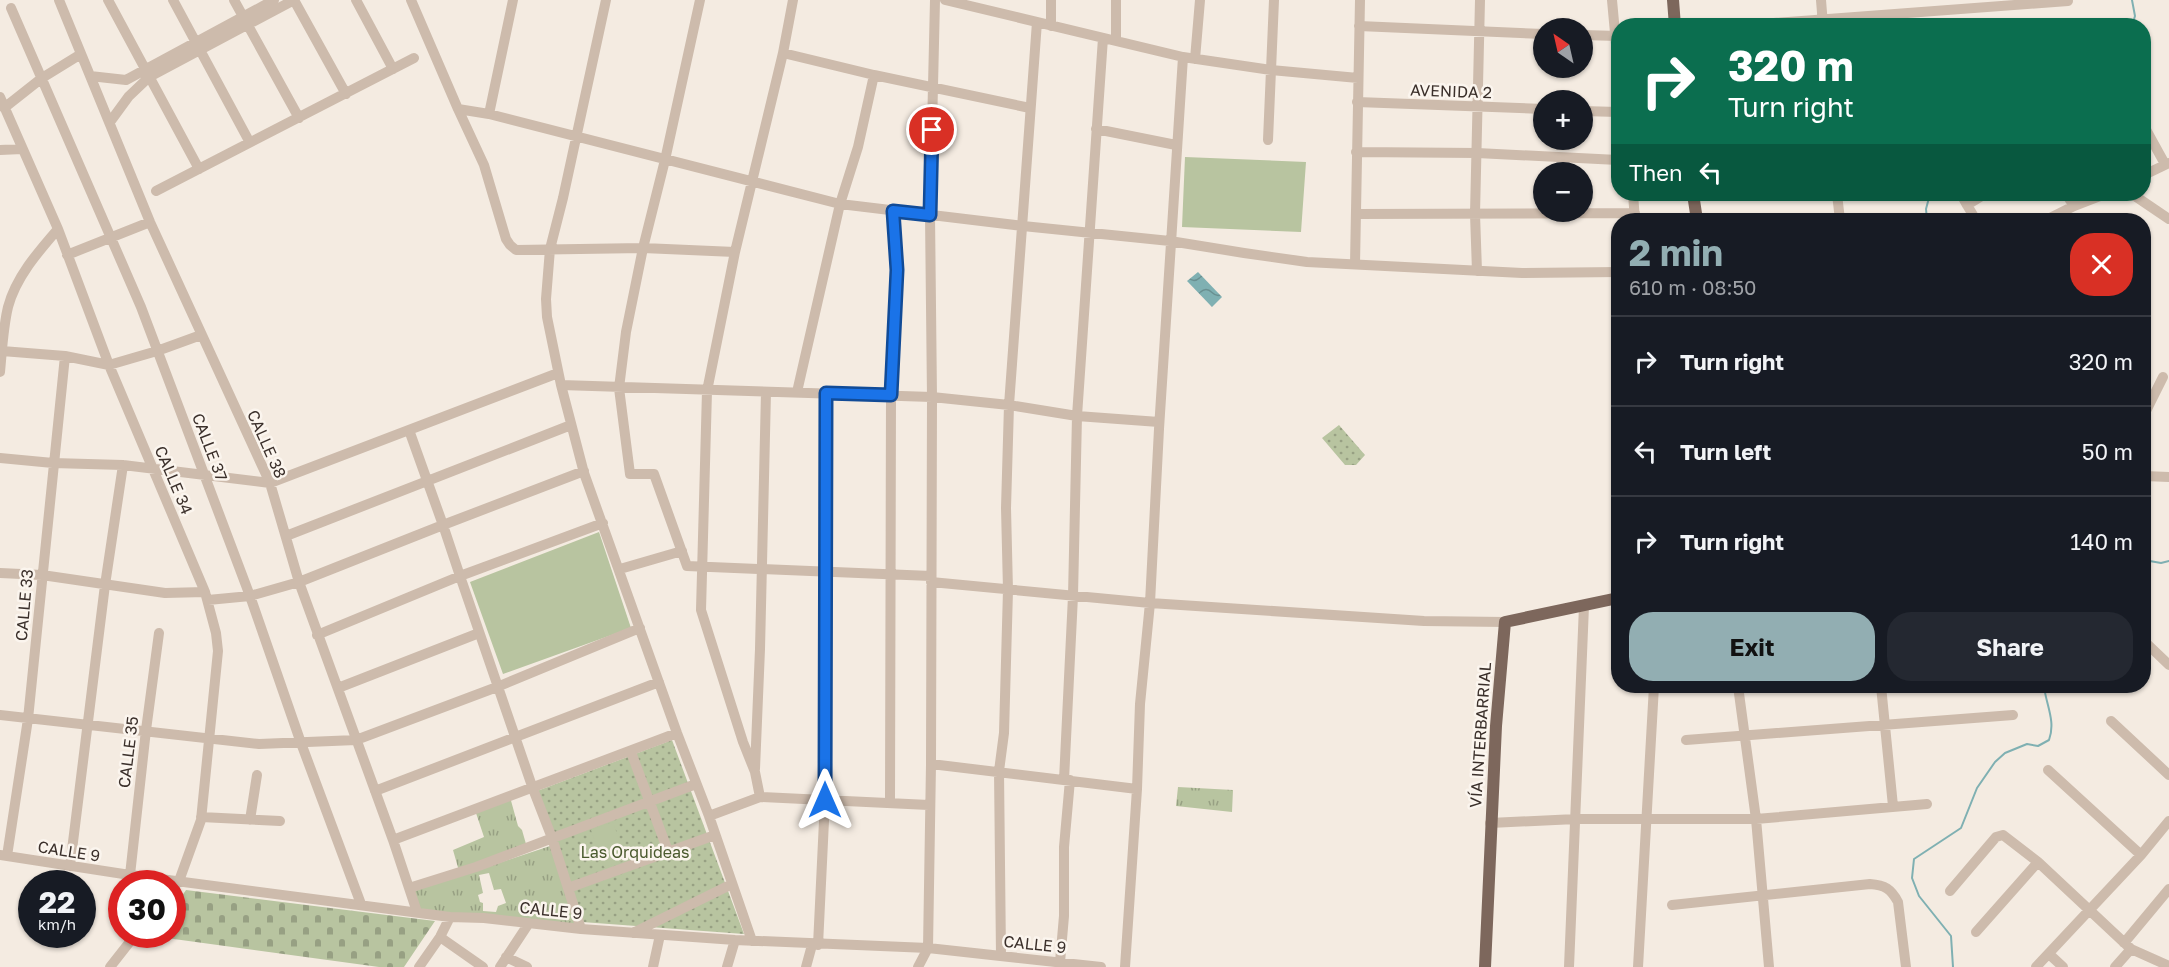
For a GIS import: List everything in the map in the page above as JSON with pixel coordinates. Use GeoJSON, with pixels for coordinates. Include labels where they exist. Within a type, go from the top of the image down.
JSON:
{"type":"FeatureCollection","features":[{"type":"Feature","properties":{"kind":"main road"},"geometry":{"type":"LineString","coordinates":[[1673,0],[1675,18]]}},
{"type":"Feature","properties":{"kind":"main road"},"geometry":{"type":"LineString","coordinates":[[1505,622],[1611,600]]}},
{"type":"Feature","properties":{"kind":"main road","name":"VÍA INTERBARRIAL"},"geometry":{"type":"LineString","coordinates":[[1485,967],[1490,823],[1505,622]]}},
{"type":"Feature","properties":{"kind":"street","name":"CALLE 38"},"geometry":{"type":"LineString","coordinates":[[59,0],[150,222],[270,483],[317,635],[393,840],[417,912]]}},
{"type":"Feature","properties":{"kind":"street"},"geometry":{"type":"LineString","coordinates":[[108,0],[199,169]]}},
{"type":"Feature","properties":{"kind":"street"},"geometry":{"type":"LineString","coordinates":[[172,0],[249,141]]}},
{"type":"Feature","properties":{"kind":"street"},"geometry":{"type":"LineString","coordinates":[[234,0],[299,118]]}},
{"type":"Feature","properties":{"kind":"street"},"geometry":{"type":"LineString","coordinates":[[246,21],[274,0]]}},
{"type":"Feature","properties":{"kind":"street"},"geometry":{"type":"LineString","coordinates":[[90,76],[126,80],[148,73],[246,21],[294,0],[346,94]]}},
{"type":"Feature","properties":{"kind":"street"},"geometry":{"type":"LineString","coordinates":[[356,0],[393,69]]}},
{"type":"Feature","properties":{"kind":"street"},"geometry":{"type":"LineString","coordinates":[[411,0],[484,165],[510,245],[516,250],[643,248],[735,252]]}},
{"type":"Feature","properties":{"kind":"street"},"geometry":{"type":"LineString","coordinates":[[489,114],[513,0]]}},
{"type":"Feature","properties":{"kind":"street"},"geometry":{"type":"LineString","coordinates":[[606,0],[550,249],[547,317],[561,385],[584,471],[752,941]]}},
{"type":"Feature","properties":{"kind":"street"},"geometry":{"type":"LineString","coordinates":[[700,0],[643,248],[626,332],[619,388],[630,474],[654,474],[687,566],[892,574],[1008,590],[1150,603],[1424,621],[1505,622]]}},
{"type":"Feature","properties":{"kind":"street"},"geometry":{"type":"LineString","coordinates":[[760,797],[755,772],[743,742],[701,610],[707,391],[735,252],[783,53],[793,0]]}},
{"type":"Feature","properties":{"kind":"street"},"geometry":{"type":"LineString","coordinates":[[918,967],[928,948],[931,764],[930,215],[935,0]]}},
{"type":"Feature","properties":{"kind":"street"},"geometry":{"type":"LineString","coordinates":[[945,0],[987,5],[1051,26],[1183,57],[1271,70],[1358,78]]}},
{"type":"Feature","properties":{"kind":"street"},"geometry":{"type":"LineString","coordinates":[[1051,0],[1051,26]]}},
{"type":"Feature","properties":{"kind":"street"},"geometry":{"type":"LineString","coordinates":[[1116,0],[1116,41]]}},
{"type":"Feature","properties":{"kind":"street"},"geometry":{"type":"LineString","coordinates":[[1195,59],[1200,0]]}},
{"type":"Feature","properties":{"kind":"street"},"geometry":{"type":"LineString","coordinates":[[1268,141],[1274,0]]}},
{"type":"Feature","properties":{"kind":"street"},"geometry":{"type":"LineString","coordinates":[[1354,264],[1357,214],[1356,152],[1360,0]]}},
{"type":"Feature","properties":{"kind":"street"},"geometry":{"type":"LineString","coordinates":[[1476,271],[1475,214],[1480,0]]}},
{"type":"Feature","properties":{"kind":"street"},"geometry":{"type":"LineString","coordinates":[[1612,0],[1614,18]]}},
{"type":"Feature","properties":{"kind":"street"},"geometry":{"type":"LineString","coordinates":[[1821,0],[1823,18]]}},
{"type":"Feature","properties":{"kind":"street"},"geometry":{"type":"LineString","coordinates":[[1857,18],[1967,5],[2068,2]]}},
{"type":"Feature","properties":{"kind":"street","name":"CALLE 37"},"geometry":{"type":"LineString","coordinates":[[12,8],[158,351],[250,596],[301,743],[361,904]]}},
{"type":"Feature","properties":{"kind":"street"},"geometry":{"type":"LineString","coordinates":[[1004,960],[999,771],[1004,733],[1008,590],[1006,508],[1009,405],[1037,22]]}},
{"type":"Feature","properties":{"kind":"street"},"geometry":{"type":"LineString","coordinates":[[1359,26],[1533,34]]}},
{"type":"Feature","properties":{"kind":"street"},"geometry":{"type":"LineString","coordinates":[[1593,35],[1611,36]]}},
{"type":"Feature","properties":{"kind":"street"},"geometry":{"type":"LineString","coordinates":[[1060,962],[1064,916],[1077,416],[1103,38]]}},
{"type":"Feature","properties":{"kind":"street"},"geometry":{"type":"LineString","coordinates":[[783,53],[1030,108]]}},
{"type":"Feature","properties":{"kind":"street"},"geometry":{"type":"LineString","coordinates":[[4,108],[42,78],[81,54]]}},
{"type":"Feature","properties":{"kind":"street"},"geometry":{"type":"LineString","coordinates":[[1125,967],[1183,57]]}},
{"type":"Feature","properties":{"kind":"street"},"geometry":{"type":"LineString","coordinates":[[156,191],[249,141],[299,118],[414,58]]}},
{"type":"Feature","properties":{"kind":"street"},"geometry":{"type":"LineString","coordinates":[[110,122],[148,73]]}},
{"type":"Feature","properties":{"kind":"street"},"geometry":{"type":"LineString","coordinates":[[797,392],[840,204],[858,147],[874,75]]}},
{"type":"Feature","properties":{"kind":"street","name":"CALLE 34"},"geometry":{"type":"LineString","coordinates":[[0,97],[58,229],[109,365],[207,596],[216,633],[218,651],[201,818],[182,870]]}},
{"type":"Feature","properties":{"kind":"street","name":"AVENIDA 2"},"geometry":{"type":"LineString","coordinates":[[1357,102],[1533,108]]}},
{"type":"Feature","properties":{"kind":"street"},"geometry":{"type":"LineString","coordinates":[[458,109],[489,114],[840,204],[1170,241],[1286,259],[1522,273],[1611,272]]}},
{"type":"Feature","properties":{"kind":"street"},"geometry":{"type":"LineString","coordinates":[[1593,111],[1611,112]]}},
{"type":"Feature","properties":{"kind":"street"},"geometry":{"type":"LineString","coordinates":[[1096,129],[1176,145]]}},
{"type":"Feature","properties":{"kind":"street"},"geometry":{"type":"LineString","coordinates":[[2151,138],[2167,164],[2151,172]]}},
{"type":"Feature","properties":{"kind":"street"},"geometry":{"type":"LineString","coordinates":[[0,150],[22,149]]}},
{"type":"Feature","properties":{"kind":"street"},"geometry":{"type":"LineString","coordinates":[[1356,152],[1477,153],[1611,160]]}},
{"type":"Feature","properties":{"kind":"street"},"geometry":{"type":"LineString","coordinates":[[1965,201],[1972,213]]}},
{"type":"Feature","properties":{"kind":"street"},"geometry":{"type":"LineString","coordinates":[[1967,205],[1974,201]]}},
{"type":"Feature","properties":{"kind":"street"},"geometry":{"type":"LineString","coordinates":[[2071,201],[2074,206]]}},
{"type":"Feature","properties":{"kind":"street"},"geometry":{"type":"LineString","coordinates":[[2060,213],[2087,201]]}},
{"type":"Feature","properties":{"kind":"street"},"geometry":{"type":"LineString","coordinates":[[2143,201],[2169,218]]}},
{"type":"Feature","properties":{"kind":"street"},"geometry":{"type":"LineString","coordinates":[[890,803],[891,395],[897,270],[893,211]]}},
{"type":"Feature","properties":{"kind":"street"},"geometry":{"type":"LineString","coordinates":[[1357,214],[1611,217]]}},
{"type":"Feature","properties":{"kind":"street"},"geometry":{"type":"LineString","coordinates":[[67,255],[150,222]]}},
{"type":"Feature","properties":{"kind":"street"},"geometry":{"type":"LineString","coordinates":[[0,372],[8,307],[19,282],[35,256],[58,229]]}},
{"type":"Feature","properties":{"kind":"street"},"geometry":{"type":"LineString","coordinates":[[2,351],[65,356],[109,365],[158,351],[201,335]]}},
{"type":"Feature","properties":{"kind":"street","name":"CALLE 33"},"geometry":{"type":"LineString","coordinates":[[4,855],[28,719],[65,356]]}},
{"type":"Feature","properties":{"kind":"street"},"geometry":{"type":"LineString","coordinates":[[0,458],[53,463],[123,465],[270,483],[558,372]]}},
{"type":"Feature","properties":{"kind":"street"},"geometry":{"type":"LineString","coordinates":[[2151,401],[2163,377]]}},
{"type":"Feature","properties":{"kind":"street"},"geometry":{"type":"LineString","coordinates":[[561,385],[932,397],[1009,405],[1077,416],[1159,422]]}},
{"type":"Feature","properties":{"kind":"street"},"geometry":{"type":"LineString","coordinates":[[755,772],[766,392]]}},
{"type":"Feature","properties":{"kind":"street"},"geometry":{"type":"LineString","coordinates":[[806,967],[815,945],[825,800],[826,393]]}},
{"type":"Feature","properties":{"kind":"street"},"geometry":{"type":"LineString","coordinates":[[286,536],[571,424]]}},
{"type":"Feature","properties":{"kind":"street"},"geometry":{"type":"LineString","coordinates":[[409,430],[552,838],[581,929]]}},
{"type":"Feature","properties":{"kind":"street"},"geometry":{"type":"LineString","coordinates":[[70,866],[105,585],[123,465]]}},
{"type":"Feature","properties":{"kind":"street"},"geometry":{"type":"LineString","coordinates":[[0,573],[42,575],[165,593],[250,596],[299,582],[584,471]]}},
{"type":"Feature","properties":{"kind":"street"},"geometry":{"type":"LineString","coordinates":[[2151,476],[2169,477]]}},
{"type":"Feature","properties":{"kind":"street"},"geometry":{"type":"LineString","coordinates":[[317,635],[460,576],[603,523]]}},
{"type":"Feature","properties":{"kind":"street"},"geometry":{"type":"LineString","coordinates":[[620,569],[682,551]]}},
{"type":"Feature","properties":{"kind":"street"},"geometry":{"type":"LineString","coordinates":[[1569,967],[1584,606]]}},
{"type":"Feature","properties":{"kind":"street"},"geometry":{"type":"LineString","coordinates":[[0,715],[259,744],[356,740],[498,687],[640,628]]}},
{"type":"Feature","properties":{"kind":"street","name":"CALLE 35"},"geometry":{"type":"LineString","coordinates":[[131,870],[159,633]]}},
{"type":"Feature","properties":{"kind":"street"},"geometry":{"type":"LineString","coordinates":[[338,688],[479,633]]}},
{"type":"Feature","properties":{"kind":"street"},"geometry":{"type":"LineString","coordinates":[[2151,648],[2169,665]]}},
{"type":"Feature","properties":{"kind":"street"},"geometry":{"type":"LineString","coordinates":[[375,791],[659,682]]}},
{"type":"Feature","properties":{"kind":"street"},"geometry":{"type":"LineString","coordinates":[[1638,967],[1654,693]]}},
{"type":"Feature","properties":{"kind":"street"},"geometry":{"type":"LineString","coordinates":[[1739,693],[1756,819],[1768,967]]}},
{"type":"Feature","properties":{"kind":"street"},"geometry":{"type":"LineString","coordinates":[[1882,693],[1893,806]]}},
{"type":"Feature","properties":{"kind":"street"},"geometry":{"type":"LineString","coordinates":[[1686,740],[2013,715]]}},
{"type":"Feature","properties":{"kind":"street"},"geometry":{"type":"LineString","coordinates":[[2111,721],[2169,775]]}},
{"type":"Feature","properties":{"kind":"street"},"geometry":{"type":"LineString","coordinates":[[393,840],[677,733]]}},
{"type":"Feature","properties":{"kind":"street"},"geometry":{"type":"LineString","coordinates":[[631,752],[668,851]]}},
{"type":"Feature","properties":{"kind":"street"},"geometry":{"type":"LineString","coordinates":[[931,764],[1137,789]]}},
{"type":"Feature","properties":{"kind":"street"},"geometry":{"type":"LineString","coordinates":[[2048,770],[2141,855]]}},
{"type":"Feature","properties":{"kind":"street"},"geometry":{"type":"LineString","coordinates":[[250,820],[257,775]]}},
{"type":"Feature","properties":{"kind":"street"},"geometry":{"type":"LineString","coordinates":[[409,888],[476,867],[696,783]]}},
{"type":"Feature","properties":{"kind":"street"},"geometry":{"type":"LineString","coordinates":[[709,816],[760,797],[929,805]]}},
{"type":"Feature","properties":{"kind":"street"},"geometry":{"type":"LineString","coordinates":[[1490,823],[1576,819],[1756,819],[1926,804]]}},
{"type":"Feature","properties":{"kind":"street"},"geometry":{"type":"LineString","coordinates":[[201,818],[280,821]]}},
{"type":"Feature","properties":{"kind":"street"},"geometry":{"type":"LineString","coordinates":[[2036,967],[2141,855],[2169,821]]}},
{"type":"Feature","properties":{"kind":"street"},"geometry":{"type":"LineString","coordinates":[[568,888],[715,835]]}},
{"type":"Feature","properties":{"kind":"street"},"geometry":{"type":"LineString","coordinates":[[1950,891],[1996,837],[2002,835],[2009,838],[2038,862],[2128,946],[2169,966]]}},
{"type":"Feature","properties":{"kind":"street","name":"CALLE 9"},"geometry":{"type":"LineString","coordinates":[[4,855],[108,872]]}},
{"type":"Feature","properties":{"kind":"street"},"geometry":{"type":"LineString","coordinates":[[1976,932],[2038,862]]}},
{"type":"Feature","properties":{"kind":"street"},"geometry":{"type":"LineString","coordinates":[[633,933],[732,884]]}},
{"type":"Feature","properties":{"kind":"street"},"geometry":{"type":"LineString","coordinates":[[1672,905],[1870,884],[1882,885],[1888,888],[1898,902],[1906,967]]}},
{"type":"Feature","properties":{"kind":"street","name":"CALLE 9"},"geometry":{"type":"LineString","coordinates":[[186,886],[361,904],[450,917],[484,918],[581,929],[815,945],[928,948],[1004,960],[1060,962],[1101,967]]}},
{"type":"Feature","properties":{"kind":"street"},"geometry":{"type":"LineString","coordinates":[[2115,967],[2169,889]]}},
{"type":"Feature","properties":{"kind":"street"},"geometry":{"type":"LineString","coordinates":[[419,967],[440,938],[450,917]]}},
{"type":"Feature","properties":{"kind":"street"},"geometry":{"type":"LineString","coordinates":[[528,967],[503,962],[529,923]]}},
{"type":"Feature","properties":{"kind":"street"},"geometry":{"type":"LineString","coordinates":[[653,967],[660,935]]}},
{"type":"Feature","properties":{"kind":"street"},"geometry":{"type":"LineString","coordinates":[[440,938],[483,967]]}},
{"type":"Feature","properties":{"kind":"street"},"geometry":{"type":"LineString","coordinates":[[727,967],[735,940]]}},
{"type":"Feature","properties":{"kind":"street"},"geometry":{"type":"LineString","coordinates":[[110,967],[125,948]]}},
{"type":"Feature","properties":{"kind":"street"},"geometry":{"type":"LineString","coordinates":[[2049,954],[2063,967]]}},
{"type":"Feature","properties":{"kind":"green space"},"geometry":{"type":"Polygon","coordinates":[[[1185,157],[1306,162],[1301,232],[1182,227],[1185,157]]]}},
{"type":"Feature","properties":{"kind":"green space"},"geometry":{"type":"Polygon","coordinates":[[[1339,425],[1365,455],[1356,465],[1345,465],[1322,438],[1339,425]]]}},
{"type":"Feature","properties":{"kind":"green space"},"geometry":{"type":"Polygon","coordinates":[[[599,532],[631,628],[503,674],[470,582],[599,532]]]}},
{"type":"Feature","properties":{"kind":"green space","name":"Las Orquideas"},"geometry":{"type":"Polygon","coordinates":[[[672,740],[744,934],[582,922],[537,791],[672,740]]]}},
{"type":"Feature","properties":{"kind":"green space"},"geometry":{"type":"Polygon","coordinates":[[[1178,787],[1233,790],[1232,812],[1176,806],[1178,787]]]}},
{"type":"Feature","properties":{"kind":"green space"},"geometry":{"type":"Polygon","coordinates":[[[510,797],[526,844],[459,871],[453,850],[484,837],[475,810],[510,797]]]}},
{"type":"Feature","properties":{"kind":"green space"},"geometry":{"type":"Polygon","coordinates":[[[613,822],[626,860],[604,867],[591,830],[613,822]]]}},
{"type":"Feature","properties":{"kind":"green space"},"geometry":{"type":"Polygon","coordinates":[[[553,845],[579,925],[420,912],[411,892],[553,845]],[[489,873],[479,875],[483,893],[478,895],[480,902],[483,903],[483,911],[496,912],[498,906],[506,903],[501,889],[494,890],[489,873]]]}},
{"type":"Feature","properties":{"kind":"green space"},"geometry":{"type":"Polygon","coordinates":[[[186,890],[435,921],[404,967],[379,967],[186,941],[186,890]]]}},
{"type":"Feature","properties":{"kind":"water"},"geometry":{"type":"Polygon","coordinates":[[[1198,272],[1222,297],[1212,307],[1187,281],[1198,272]]]}},
{"type":"Feature","properties":{"kind":"waterway"},"geometry":{"type":"LineString","coordinates":[[2132,0],[2134,18]]}},
{"type":"Feature","properties":{"kind":"waterway"},"geometry":{"type":"LineString","coordinates":[[1926,213],[1928,201]]}},
{"type":"Feature","properties":{"kind":"waterway"},"geometry":{"type":"LineString","coordinates":[[2151,561],[2161,563],[2169,561]]}},
{"type":"Feature","properties":{"kind":"waterway"},"geometry":{"type":"LineString","coordinates":[[1953,967],[1951,936],[1919,896],[1912,878],[1914,859],[1961,828],[1977,788],[1995,762],[2005,753],[2027,744],[2038,746],[2049,740],[2051,720],[2045,693]]}},
{"type":"Feature","properties":{"kind":"route"},"geometry":{"type":"LineString","coordinates":[[825,800],[826,393],[891,395],[897,270],[893,211],[930,215],[932,130]]}}]}
